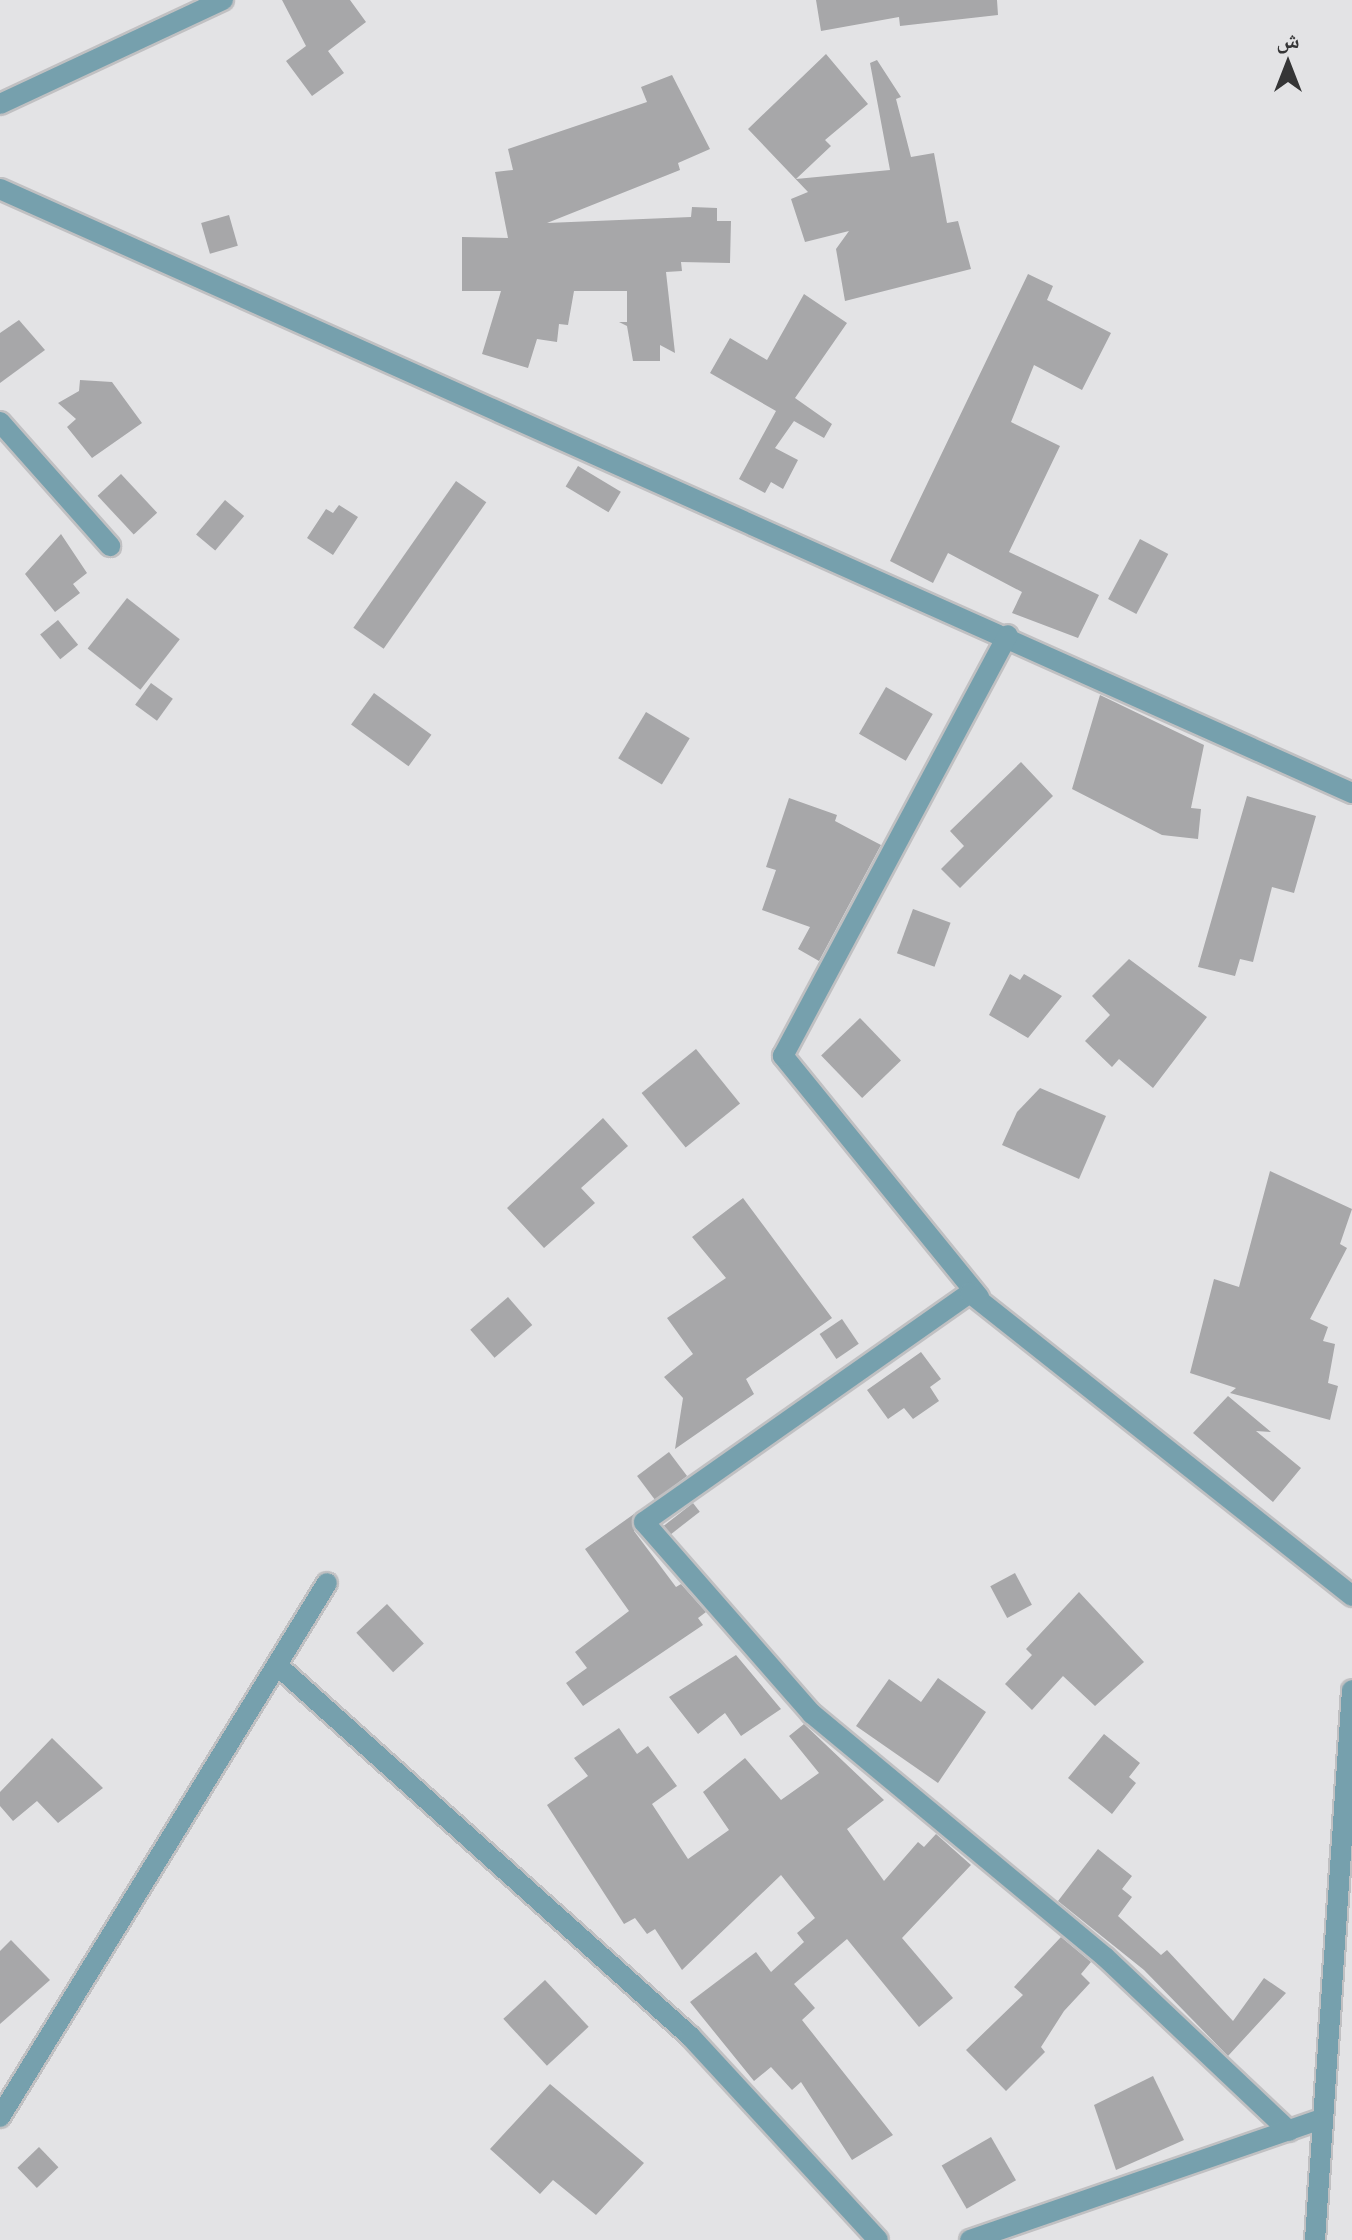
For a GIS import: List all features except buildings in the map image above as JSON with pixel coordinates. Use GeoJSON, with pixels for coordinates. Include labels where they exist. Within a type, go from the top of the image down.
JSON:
{"type":"FeatureCollection","features":[{"type":"Feature","properties":{"kind":"street"},"geometry":{"type":"LineString","coordinates":[[0,104],[223,0]]}},
{"type":"Feature","properties":{"kind":"street"},"geometry":{"type":"LineString","coordinates":[[0,189],[1008,635],[1352,793]]}},
{"type":"Feature","properties":{"kind":"street"},"geometry":{"type":"LineString","coordinates":[[0,422],[110,546]]}},
{"type":"Feature","properties":{"kind":"street"},"geometry":{"type":"LineString","coordinates":[[1008,635],[783,1056],[979,1297],[1352,1596]]}},
{"type":"Feature","properties":{"kind":"street"},"geometry":{"type":"LineString","coordinates":[[979,1297],[961,1296],[644,1522],[812,1714],[1105,1957],[1289,2131]]}},
{"type":"Feature","properties":{"kind":"street"},"geometry":{"type":"LineString","coordinates":[[0,2117],[327,1583]]}},
{"type":"Feature","properties":{"kind":"street"},"geometry":{"type":"LineString","coordinates":[[278,1666],[690,2036],[878,2240]]}},
{"type":"Feature","properties":{"kind":"street"},"geometry":{"type":"LineString","coordinates":[[1315,2240],[1352,1690]]}},
{"type":"Feature","properties":{"kind":"street"},"geometry":{"type":"LineString","coordinates":[[970,2240],[1322,2119]]}}]}
